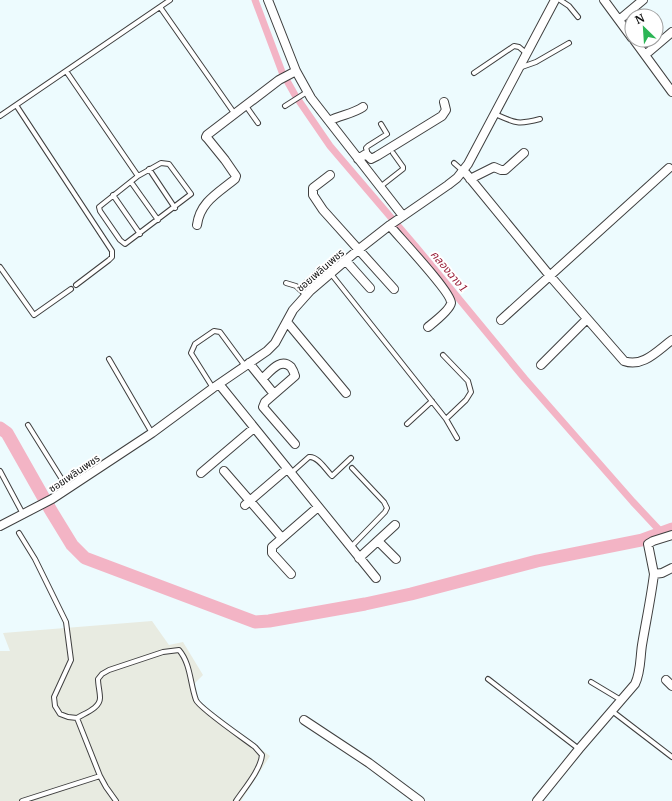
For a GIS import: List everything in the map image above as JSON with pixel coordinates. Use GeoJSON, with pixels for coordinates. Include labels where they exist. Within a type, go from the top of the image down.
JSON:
{"type":"FeatureCollection","features":[{"type":"Feature","properties":{"kind":"street"},"geometry":{"type":"LineString","coordinates":[[268,0],[294,72],[306,93],[380,187],[395,222],[442,286],[451,301],[451,305],[428,328]]}},
{"type":"Feature","properties":{"kind":"street","name":"ซอยเพลินเพชร"},"geometry":{"type":"LineString","coordinates":[[0,526],[52,500],[152,433],[267,351],[275,343],[296,306],[306,295],[358,250],[448,185],[464,171],[555,0]]}},
{"type":"Feature","properties":{"kind":"street"},"geometry":{"type":"LineString","coordinates":[[604,0],[624,27]]}},
{"type":"Feature","properties":{"kind":"street"},"geometry":{"type":"LineString","coordinates":[[619,20],[643,0]]}},
{"type":"Feature","properties":{"kind":"street"},"geometry":{"type":"LineString","coordinates":[[644,55],[672,32]]}},
{"type":"Feature","properties":{"kind":"street"},"geometry":{"type":"LineString","coordinates":[[639,48],[671,87]]}},
{"type":"Feature","properties":{"kind":"street"},"geometry":{"type":"LineString","coordinates":[[197,225],[199,213],[205,204],[235,179],[236,176],[206,137],[210,131],[246,106],[283,77],[294,72]]}},
{"type":"Feature","properties":{"kind":"street"},"geometry":{"type":"LineString","coordinates":[[358,159],[366,154],[370,158],[378,156],[442,116],[446,110],[444,102]]}},
{"type":"Feature","properties":{"kind":"street"},"geometry":{"type":"LineString","coordinates":[[329,121],[338,116],[354,113],[363,107]]}},
{"type":"Feature","properties":{"kind":"street"},"geometry":{"type":"LineString","coordinates":[[470,179],[494,167],[505,170],[524,153]]}},
{"type":"Feature","properties":{"kind":"street"},"geometry":{"type":"LineString","coordinates":[[501,320],[669,168]]}},
{"type":"Feature","properties":{"kind":"street"},"geometry":{"type":"LineString","coordinates":[[464,171],[550,276],[624,361],[629,363],[642,361],[672,340]]}},
{"type":"Feature","properties":{"kind":"street"},"geometry":{"type":"LineString","coordinates":[[330,175],[315,186],[312,191],[313,195],[323,210],[394,289]]}},
{"type":"Feature","properties":{"kind":"street"},"geometry":{"type":"LineString","coordinates":[[346,261],[370,288]]}},
{"type":"Feature","properties":{"kind":"street"},"geometry":{"type":"LineString","coordinates":[[541,365],[587,319]]}},
{"type":"Feature","properties":{"kind":"street"},"geometry":{"type":"LineString","coordinates":[[286,322],[346,393]]}},
{"type":"Feature","properties":{"kind":"street"},"geometry":{"type":"LineString","coordinates":[[262,379],[283,362],[293,369],[295,376],[265,402],[263,407],[295,444]]}},
{"type":"Feature","properties":{"kind":"street"},"geometry":{"type":"LineString","coordinates":[[247,364],[274,394]]}},
{"type":"Feature","properties":{"kind":"street"},"geometry":{"type":"LineString","coordinates":[[216,386],[254,428],[376,578]]}},
{"type":"Feature","properties":{"kind":"street"},"geometry":{"type":"LineString","coordinates":[[201,473],[254,428]]}},
{"type":"Feature","properties":{"kind":"street"},"geometry":{"type":"LineString","coordinates":[[224,471],[247,503],[282,538]]}},
{"type":"Feature","properties":{"kind":"street"},"geometry":{"type":"LineString","coordinates":[[247,503],[289,471]]}},
{"type":"Feature","properties":{"kind":"street"},"geometry":{"type":"LineString","coordinates":[[291,574],[271,550],[272,547],[318,507]]}},
{"type":"Feature","properties":{"kind":"street"},"geometry":{"type":"LineString","coordinates":[[359,558],[395,526]]}},
{"type":"Feature","properties":{"kind":"street"},"geometry":{"type":"LineString","coordinates":[[537,801],[638,678],[654,574],[648,544],[672,535]]}},
{"type":"Feature","properties":{"kind":"street"},"geometry":{"type":"LineString","coordinates":[[378,542],[396,559]]}},
{"type":"Feature","properties":{"kind":"street"},"geometry":{"type":"LineString","coordinates":[[654,574],[662,573],[672,568]]}},
{"type":"Feature","properties":{"kind":"street"},"geometry":{"type":"LineString","coordinates":[[304,720],[369,763],[420,801]]}},
{"type":"Feature","properties":{"kind":"lane"},"geometry":{"type":"LineString","coordinates":[[0,116],[170,0]]}},
{"type":"Feature","properties":{"kind":"lane"},"geometry":{"type":"LineString","coordinates":[[560,0],[578,17]]}},
{"type":"Feature","properties":{"kind":"lane"},"geometry":{"type":"LineString","coordinates":[[160,7],[232,110]]}},
{"type":"Feature","properties":{"kind":"lane"},"geometry":{"type":"LineString","coordinates":[[519,68],[536,62],[569,43]]}},
{"type":"Feature","properties":{"kind":"lane"},"geometry":{"type":"LineString","coordinates":[[474,73],[514,46],[519,47],[526,53]]}},
{"type":"Feature","properties":{"kind":"lane"},"geometry":{"type":"LineString","coordinates":[[66,71],[138,176]]}},
{"type":"Feature","properties":{"kind":"lane"},"geometry":{"type":"LineString","coordinates":[[286,106],[306,93]]}},
{"type":"Feature","properties":{"kind":"lane"},"geometry":{"type":"LineString","coordinates":[[16,105],[112,251],[112,257],[76,285]]}},
{"type":"Feature","properties":{"kind":"lane"},"geometry":{"type":"LineString","coordinates":[[246,106],[258,123]]}},
{"type":"Feature","properties":{"kind":"lane"},"geometry":{"type":"LineString","coordinates":[[495,114],[518,123],[526,123],[540,119]]}},
{"type":"Feature","properties":{"kind":"lane"},"geometry":{"type":"LineString","coordinates":[[366,154],[366,148],[368,146],[387,134],[381,124]]}},
{"type":"Feature","properties":{"kind":"lane"},"geometry":{"type":"LineString","coordinates":[[380,187],[403,169],[403,166],[393,153]]}},
{"type":"Feature","properties":{"kind":"lane"},"geometry":{"type":"LineString","coordinates":[[161,163],[169,164],[191,193],[191,196],[128,243],[124,243],[100,211],[99,207],[138,176],[161,163]]}},
{"type":"Feature","properties":{"kind":"lane"},"geometry":{"type":"LineString","coordinates":[[454,163],[464,171]]}},
{"type":"Feature","properties":{"kind":"lane"},"geometry":{"type":"LineString","coordinates":[[149,169],[175,208]]}},
{"type":"Feature","properties":{"kind":"lane"},"geometry":{"type":"LineString","coordinates":[[131,182],[158,220]]}},
{"type":"Feature","properties":{"kind":"lane"},"geometry":{"type":"LineString","coordinates":[[113,195],[140,234]]}},
{"type":"Feature","properties":{"kind":"lane"},"geometry":{"type":"LineString","coordinates":[[0,267],[34,315],[71,290]]}},
{"type":"Feature","properties":{"kind":"lane"},"geometry":{"type":"LineString","coordinates":[[299,289],[323,268],[332,273],[405,369],[446,419],[457,438]]}},
{"type":"Feature","properties":{"kind":"lane"},"geometry":{"type":"LineString","coordinates":[[286,283],[293,284],[306,295]]}},
{"type":"Feature","properties":{"kind":"lane"},"geometry":{"type":"LineString","coordinates":[[216,386],[191,353],[195,344],[214,331],[220,332],[247,364]]}},
{"type":"Feature","properties":{"kind":"lane"},"geometry":{"type":"LineString","coordinates":[[443,355],[468,381],[471,392],[466,400],[446,419]]}},
{"type":"Feature","properties":{"kind":"lane"},"geometry":{"type":"LineString","coordinates":[[108,359],[152,433]]}},
{"type":"Feature","properties":{"kind":"lane"},"geometry":{"type":"LineString","coordinates":[[407,424],[432,401]]}},
{"type":"Feature","properties":{"kind":"lane"},"geometry":{"type":"LineString","coordinates":[[28,425],[68,488]]}},
{"type":"Feature","properties":{"kind":"lane"},"geometry":{"type":"LineString","coordinates":[[289,471],[312,456],[332,476],[351,458]]}},
{"type":"Feature","properties":{"kind":"lane"},"geometry":{"type":"LineString","coordinates":[[350,547],[385,512],[387,508],[384,502],[352,468]]}},
{"type":"Feature","properties":{"kind":"lane"},"geometry":{"type":"LineString","coordinates":[[0,471],[23,514]]}},
{"type":"Feature","properties":{"kind":"lane"},"geometry":{"type":"LineString","coordinates":[[19,533],[35,559],[66,622],[70,660],[54,697],[55,706],[60,714],[77,718],[96,707],[101,699],[98,679],[102,674],[163,652],[179,650],[183,654],[187,665],[198,704],[255,747],[262,755],[262,760],[236,801]]}},
{"type":"Feature","properties":{"kind":"lane"},"geometry":{"type":"LineString","coordinates":[[488,679],[579,749]]}},
{"type":"Feature","properties":{"kind":"lane"},"geometry":{"type":"LineString","coordinates":[[591,682],[621,700]]}},
{"type":"Feature","properties":{"kind":"lane"},"geometry":{"type":"LineString","coordinates":[[612,711],[672,757]]}},
{"type":"Feature","properties":{"kind":"lane"},"geometry":{"type":"LineString","coordinates":[[77,718],[100,776],[116,801]]}},
{"type":"Feature","properties":{"kind":"lane"},"geometry":{"type":"LineString","coordinates":[[22,801],[100,776]]}},
{"type":"Feature","properties":{"kind":"shaded area"},"geometry":{"type":"Polygon","coordinates":[[[152,621],[169,645],[183,642],[203,675],[194,684],[198,703],[270,756],[241,801],[0,801],[0,651],[10,651],[3,633],[152,621]]]}},
{"type":"Feature","properties":{"kind":"waterway","name":"คลองฉาง 1"},"geometry":{"type":"LineString","coordinates":[[255,0],[282,72],[295,95],[330,146],[417,248],[525,379],[662,533]]}},
{"type":"Feature","properties":{"kind":"waterway"},"geometry":{"type":"LineString","coordinates":[[0,428],[7,433],[72,545],[85,558],[255,622],[269,621],[365,604],[411,594],[537,561],[642,540],[672,529]]}}]}
